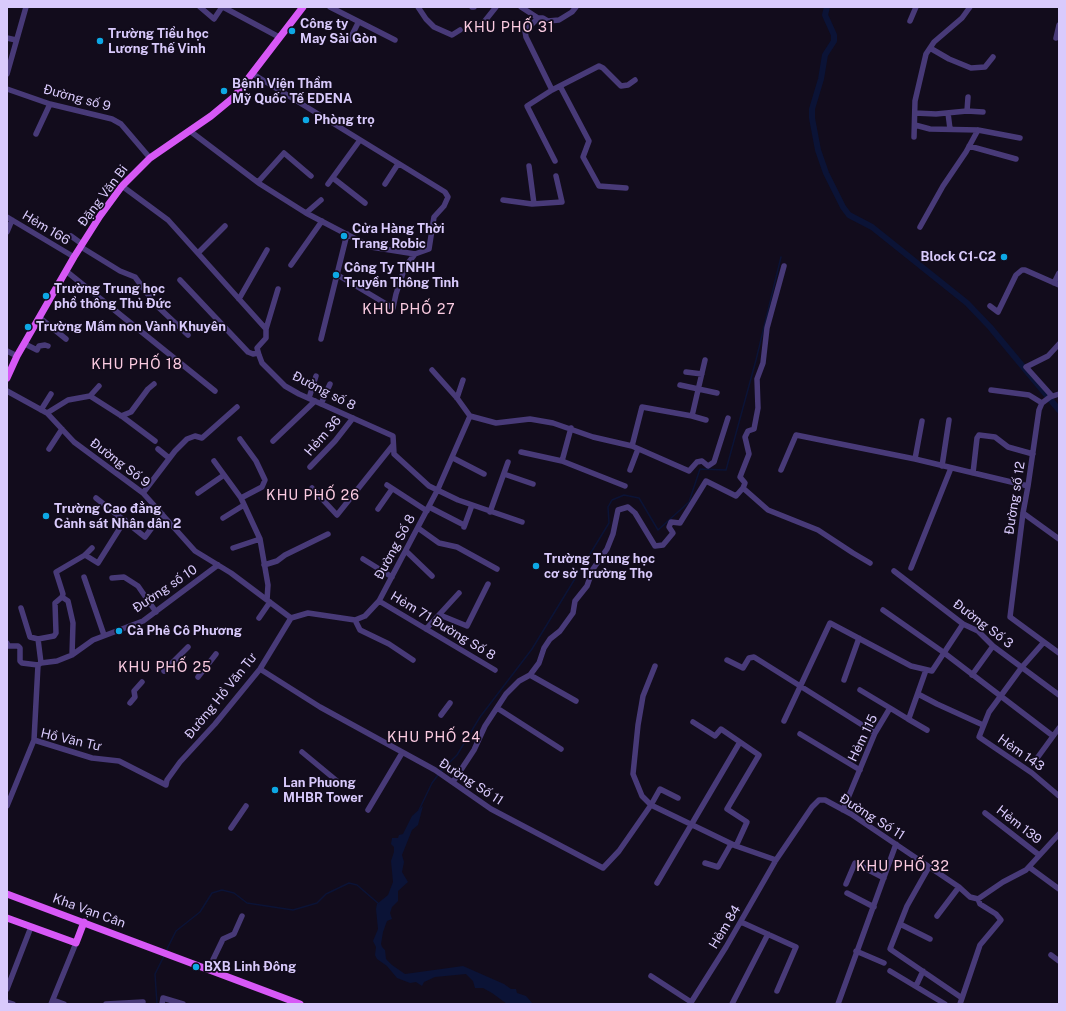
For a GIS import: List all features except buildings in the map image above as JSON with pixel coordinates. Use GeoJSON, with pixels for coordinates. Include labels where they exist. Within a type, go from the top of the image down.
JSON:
{"type":"FeatureCollection","features":[{"type":"Feature","properties":{"kind":"main road","name":"Đặng Văn Bi"},"geometry":{"type":"LineString","coordinates":[[7,378],[17,356],[74,257],[100,216],[122,186],[150,158],[234,97],[303,7]]}},
{"type":"Feature","properties":{"kind":"main road","name":"Kha Vạn Cân"},"geometry":{"type":"LineString","coordinates":[[7,894],[209,968]]}},
{"type":"Feature","properties":{"kind":"main road"},"geometry":{"type":"LineString","coordinates":[[7,918],[76,943],[84,922]]}},
{"type":"Feature","properties":{"kind":"main road"},"geometry":{"type":"LineString","coordinates":[[209,968],[300,1004]]}},
{"type":"Feature","properties":{"kind":"street"},"geometry":{"type":"LineString","coordinates":[[7,74],[26,7]]}},
{"type":"Feature","properties":{"kind":"street"},"geometry":{"type":"LineString","coordinates":[[200,7],[214,19],[222,7],[279,37]]}},
{"type":"Feature","properties":{"kind":"street"},"geometry":{"type":"LineString","coordinates":[[330,7],[358,23],[395,40]]}},
{"type":"Feature","properties":{"kind":"street"},"geometry":{"type":"LineString","coordinates":[[418,7],[426,19],[434,27],[452,35],[460,30]]}},
{"type":"Feature","properties":{"kind":"street"},"geometry":{"type":"LineString","coordinates":[[480,27],[496,7]]}},
{"type":"Feature","properties":{"kind":"street"},"geometry":{"type":"LineString","coordinates":[[521,7],[538,18],[543,18],[548,21],[559,20],[569,15],[576,7]]}},
{"type":"Feature","properties":{"kind":"street"},"geometry":{"type":"LineString","coordinates":[[910,21],[916,7]]}},
{"type":"Feature","properties":{"kind":"street"},"geometry":{"type":"LineString","coordinates":[[914,137],[915,101],[918,82],[926,54],[934,42],[962,18],[970,7]]}},
{"type":"Feature","properties":{"kind":"street"},"geometry":{"type":"LineString","coordinates":[[538,18],[525,31],[526,37],[552,90]]}},
{"type":"Feature","properties":{"kind":"street"},"geometry":{"type":"LineString","coordinates":[[350,39],[358,23]]}},
{"type":"Feature","properties":{"kind":"street"},"geometry":{"type":"LineString","coordinates":[[1056,38],[1059,25]]}},
{"type":"Feature","properties":{"kind":"street"},"geometry":{"type":"LineString","coordinates":[[7,38],[16,40]]}},
{"type":"Feature","properties":{"kind":"street"},"geometry":{"type":"LineString","coordinates":[[930,48],[949,59],[971,68],[988,65],[993,57]]}},
{"type":"Feature","properties":{"kind":"street"},"geometry":{"type":"LineString","coordinates":[[555,161],[527,106],[552,90],[600,66],[621,86],[628,85],[635,80]]}},
{"type":"Feature","properties":{"kind":"street"},"geometry":{"type":"LineString","coordinates":[[190,130],[258,182],[306,213],[347,234],[378,249],[415,254],[426,251],[430,247],[434,217],[444,206],[448,197],[445,192],[398,164],[323,115],[253,74]]}},
{"type":"Feature","properties":{"kind":"street"},"geometry":{"type":"LineString","coordinates":[[560,86],[589,141],[583,157],[599,186],[626,188]]}},
{"type":"Feature","properties":{"kind":"street","name":"Đường số 9"},"geometry":{"type":"LineString","coordinates":[[7,89],[50,104],[112,119],[121,124],[150,158]]}},
{"type":"Feature","properties":{"kind":"street"},"geometry":{"type":"LineString","coordinates":[[967,111],[968,97]]}},
{"type":"Feature","properties":{"kind":"street"},"geometry":{"type":"LineString","coordinates":[[36,134],[50,104]]}},
{"type":"Feature","properties":{"kind":"street"},"geometry":{"type":"LineString","coordinates":[[915,112],[936,114],[967,111],[983,112]]}},
{"type":"Feature","properties":{"kind":"street"},"geometry":{"type":"LineString","coordinates":[[948,113],[950,129]]}},
{"type":"Feature","properties":{"kind":"street"},"geometry":{"type":"LineString","coordinates":[[915,125],[930,128],[978,130],[1020,138]]}},
{"type":"Feature","properties":{"kind":"street"},"geometry":{"type":"LineString","coordinates":[[920,227],[943,186],[954,172],[978,130]]}},
{"type":"Feature","properties":{"kind":"street"},"geometry":{"type":"LineString","coordinates":[[328,184],[360,140]]}},
{"type":"Feature","properties":{"kind":"street"},"geometry":{"type":"LineString","coordinates":[[969,146],[1016,159]]}},
{"type":"Feature","properties":{"kind":"street"},"geometry":{"type":"LineString","coordinates":[[258,182],[284,153],[311,176]]}},
{"type":"Feature","properties":{"kind":"street"},"geometry":{"type":"LineString","coordinates":[[385,184],[398,164]]}},
{"type":"Feature","properties":{"kind":"street"},"geometry":{"type":"LineString","coordinates":[[529,166],[534,204]]}},
{"type":"Feature","properties":{"kind":"street"},"geometry":{"type":"LineString","coordinates":[[503,200],[534,204],[562,202],[556,176]]}},
{"type":"Feature","properties":{"kind":"street"},"geometry":{"type":"LineString","coordinates":[[332,178],[365,202]]}},
{"type":"Feature","properties":{"kind":"street"},"geometry":{"type":"LineString","coordinates":[[122,186],[168,220],[266,329]]}},
{"type":"Feature","properties":{"kind":"street"},"geometry":{"type":"LineString","coordinates":[[306,213],[320,200]]}},
{"type":"Feature","properties":{"kind":"street"},"geometry":{"type":"LineString","coordinates":[[7,232],[10,219]]}},
{"type":"Feature","properties":{"kind":"street","name":"Hẻm 166"},"geometry":{"type":"LineString","coordinates":[[10,219],[74,257]]}},
{"type":"Feature","properties":{"kind":"street"},"geometry":{"type":"LineString","coordinates":[[291,265],[322,221]]}},
{"type":"Feature","properties":{"kind":"street"},"geometry":{"type":"LineString","coordinates":[[198,253],[225,226]]}},
{"type":"Feature","properties":{"kind":"street"},"geometry":{"type":"LineString","coordinates":[[321,339],[347,234]]}},
{"type":"Feature","properties":{"kind":"street"},"geometry":{"type":"LineString","coordinates":[[71,236],[82,246],[120,271],[135,277],[160,309],[188,336]]}},
{"type":"Feature","properties":{"kind":"street"},"geometry":{"type":"LineString","coordinates":[[239,299],[267,250]]}},
{"type":"Feature","properties":{"kind":"street"},"geometry":{"type":"LineString","coordinates":[[336,274],[394,308],[396,294],[405,267],[415,254]]}},
{"type":"Feature","properties":{"kind":"street"},"geometry":{"type":"LineString","coordinates":[[452,782],[474,750],[497,708],[515,686],[530,675],[539,663],[544,648],[573,613],[575,602],[587,586],[593,569],[611,539],[617,520],[618,510],[628,507],[635,513],[655,546],[664,545],[673,533],[669,527],[671,522],[680,523],[706,481],[736,496],[743,488],[745,483],[740,477],[749,454],[745,437],[748,431],[754,429],[758,408],[757,379],[763,363],[767,328],[784,266]]}},
{"type":"Feature","properties":{"kind":"street"},"geometry":{"type":"LineString","coordinates":[[990,306],[998,312],[1016,275],[1022,270],[1057,284],[1059,273]]}},
{"type":"Feature","properties":{"kind":"street"},"geometry":{"type":"LineString","coordinates":[[66,272],[215,391]]}},
{"type":"Feature","properties":{"kind":"street"},"geometry":{"type":"LineString","coordinates":[[180,280],[250,354],[258,353],[257,348],[266,338],[266,329],[278,289]]}},
{"type":"Feature","properties":{"kind":"street"},"geometry":{"type":"LineString","coordinates":[[40,318],[66,339]]}},
{"type":"Feature","properties":{"kind":"street"},"geometry":{"type":"LineString","coordinates":[[25,344],[37,350],[39,346],[48,346]]}},
{"type":"Feature","properties":{"kind":"street"},"geometry":{"type":"LineString","coordinates":[[1051,396],[1026,367],[1048,356],[1059,344]]}},
{"type":"Feature","properties":{"kind":"street"},"geometry":{"type":"LineString","coordinates":[[7,351],[17,356]]}},
{"type":"Feature","properties":{"kind":"street","name":"Đường số 8"},"geometry":{"type":"LineString","coordinates":[[258,353],[262,363],[285,386],[321,404],[393,436],[394,454],[429,486],[438,489],[458,500],[522,522]]}},
{"type":"Feature","properties":{"kind":"street"},"geometry":{"type":"LineString","coordinates":[[692,416],[705,360]]}},
{"type":"Feature","properties":{"kind":"street"},"geometry":{"type":"LineString","coordinates":[[432,370],[457,398],[470,416],[496,423],[530,419],[571,428],[593,437],[632,446],[689,471],[697,462],[702,461],[710,466],[714,462],[728,418]]}},
{"type":"Feature","properties":{"kind":"street"},"geometry":{"type":"LineString","coordinates":[[686,372],[702,374]]}},
{"type":"Feature","properties":{"kind":"street"},"geometry":{"type":"LineString","coordinates":[[309,398],[316,376]]}},
{"type":"Feature","properties":{"kind":"street"},"geometry":{"type":"LineString","coordinates":[[457,398],[462,380]]}},
{"type":"Feature","properties":{"kind":"street"},"geometry":{"type":"LineString","coordinates":[[121,416],[131,412],[148,389],[154,384]]}},
{"type":"Feature","properties":{"kind":"street"},"geometry":{"type":"LineString","coordinates":[[321,404],[330,384]]}},
{"type":"Feature","properties":{"kind":"street"},"geometry":{"type":"LineString","coordinates":[[680,385],[717,393]]}},
{"type":"Feature","properties":{"kind":"street"},"geometry":{"type":"LineString","coordinates":[[44,412],[68,400],[90,396],[99,386]]}},
{"type":"Feature","properties":{"kind":"street"},"geometry":{"type":"LineString","coordinates":[[992,390],[1029,395],[1042,403],[1051,396],[1059,394]]}},
{"type":"Feature","properties":{"kind":"street","name":"Đường Số 9"},"geometry":{"type":"LineString","coordinates":[[7,391],[44,412],[62,428],[74,442],[143,493],[195,551],[218,565],[291,618]]}},
{"type":"Feature","properties":{"kind":"street"},"geometry":{"type":"LineString","coordinates":[[44,412],[51,394]]}},
{"type":"Feature","properties":{"kind":"street"},"geometry":{"type":"LineString","coordinates":[[90,396],[121,416],[155,441]]}},
{"type":"Feature","properties":{"kind":"street"},"geometry":{"type":"LineString","coordinates":[[273,441],[315,401]]}},
{"type":"Feature","properties":{"kind":"street","name":"Đường số 12"},"geometry":{"type":"LineString","coordinates":[[1042,403],[1039,410],[1023,513],[1010,617],[1044,642]]}},
{"type":"Feature","properties":{"kind":"street"},"geometry":{"type":"LineString","coordinates":[[143,493],[169,458],[187,439],[195,436],[202,438],[237,407]]}},
{"type":"Feature","properties":{"kind":"street"},"geometry":{"type":"LineString","coordinates":[[632,446],[642,407],[706,420]]}},
{"type":"Feature","properties":{"kind":"street","name":"Đường Số 8"},"geometry":{"type":"LineString","coordinates":[[354,620],[365,616],[379,601],[438,489],[453,458],[470,416]]}},
{"type":"Feature","properties":{"kind":"street","name":"Hẻm 36"},"geometry":{"type":"LineString","coordinates":[[310,467],[353,418]]}},
{"type":"Feature","properties":{"kind":"street"},"geometry":{"type":"LineString","coordinates":[[942,466],[949,420]]}},
{"type":"Feature","properties":{"kind":"street"},"geometry":{"type":"LineString","coordinates":[[915,460],[922,421]]}},
{"type":"Feature","properties":{"kind":"street"},"geometry":{"type":"LineString","coordinates":[[49,449],[62,428]]}},
{"type":"Feature","properties":{"kind":"street"},"geometry":{"type":"LineString","coordinates":[[562,461],[571,428]]}},
{"type":"Feature","properties":{"kind":"street"},"geometry":{"type":"LineString","coordinates":[[781,470],[796,435],[952,468],[1028,486]]}},
{"type":"Feature","properties":{"kind":"street"},"geometry":{"type":"LineString","coordinates":[[973,473],[977,438],[979,435],[995,437],[1008,447],[1033,454]]}},
{"type":"Feature","properties":{"kind":"street"},"geometry":{"type":"LineString","coordinates":[[240,439],[256,461],[265,480],[262,487],[241,498]]}},
{"type":"Feature","properties":{"kind":"street"},"geometry":{"type":"LineString","coordinates":[[312,488],[338,515],[394,445]]}},
{"type":"Feature","properties":{"kind":"street"},"geometry":{"type":"LineString","coordinates":[[158,449],[169,458]]}},
{"type":"Feature","properties":{"kind":"street"},"geometry":{"type":"LineString","coordinates":[[630,470],[638,449]]}},
{"type":"Feature","properties":{"kind":"street"},"geometry":{"type":"LineString","coordinates":[[522,452],[562,461],[625,486]]}},
{"type":"Feature","properties":{"kind":"street"},"geometry":{"type":"LineString","coordinates":[[453,458],[484,474]]}},
{"type":"Feature","properties":{"kind":"street"},"geometry":{"type":"LineString","coordinates":[[214,460],[241,498],[260,539],[269,601],[259,618]]}},
{"type":"Feature","properties":{"kind":"street"},"geometry":{"type":"LineString","coordinates":[[490,512],[508,462]]}},
{"type":"Feature","properties":{"kind":"street"},"geometry":{"type":"LineString","coordinates":[[911,568],[952,468]]}},
{"type":"Feature","properties":{"kind":"street"},"geometry":{"type":"LineString","coordinates":[[504,474],[533,484]]}},
{"type":"Feature","properties":{"kind":"street"},"geometry":{"type":"LineString","coordinates":[[198,493],[224,475]]}},
{"type":"Feature","properties":{"kind":"street"},"geometry":{"type":"LineString","coordinates":[[378,509],[389,487],[428,509],[464,526],[472,505]]}},
{"type":"Feature","properties":{"kind":"street"},"geometry":{"type":"LineString","coordinates":[[743,488],[768,510],[818,530],[852,553],[870,563]]}},
{"type":"Feature","properties":{"kind":"street"},"geometry":{"type":"LineString","coordinates":[[96,498],[145,537],[162,514]]}},
{"type":"Feature","properties":{"kind":"street"},"geometry":{"type":"LineString","coordinates":[[223,518],[244,505]]}},
{"type":"Feature","properties":{"kind":"street"},"geometry":{"type":"LineString","coordinates":[[1023,513],[1059,539]]}},
{"type":"Feature","properties":{"kind":"street"},"geometry":{"type":"LineString","coordinates":[[85,555],[98,563],[125,520]]}},
{"type":"Feature","properties":{"kind":"street"},"geometry":{"type":"LineString","coordinates":[[418,528],[439,543],[458,547],[497,569]]}},
{"type":"Feature","properties":{"kind":"street"},"geometry":{"type":"LineString","coordinates":[[264,565],[277,561],[285,555],[328,534]]}},
{"type":"Feature","properties":{"kind":"street"},"geometry":{"type":"LineString","coordinates":[[232,548],[260,539]]}},
{"type":"Feature","properties":{"kind":"street"},"geometry":{"type":"LineString","coordinates":[[72,655],[73,623],[68,601],[62,597],[57,571],[85,555],[92,548]]}},
{"type":"Feature","properties":{"kind":"street"},"geometry":{"type":"LineString","coordinates":[[406,551],[432,576]]}},
{"type":"Feature","properties":{"kind":"street"},"geometry":{"type":"LineString","coordinates":[[363,559],[392,577]]}},
{"type":"Feature","properties":{"kind":"street","name":"Đường số 10"},"geometry":{"type":"LineString","coordinates":[[40,664],[57,661],[72,655],[93,640],[143,620],[156,612],[172,597],[218,565]]}},
{"type":"Feature","properties":{"kind":"street","name":"Đường Số 3"},"geometry":{"type":"LineString","coordinates":[[894,571],[963,624],[978,631],[993,646],[1059,695]]}},
{"type":"Feature","properties":{"kind":"street"},"geometry":{"type":"LineString","coordinates":[[84,577],[104,635]]}},
{"type":"Feature","properties":{"kind":"street"},"geometry":{"type":"LineString","coordinates":[[112,578],[124,577],[138,586],[156,612]]}},
{"type":"Feature","properties":{"kind":"street"},"geometry":{"type":"LineString","coordinates":[[440,615],[467,626],[488,584]]}},
{"type":"Feature","properties":{"kind":"street"},"geometry":{"type":"LineString","coordinates":[[426,629],[458,593]]}},
{"type":"Feature","properties":{"kind":"street"},"geometry":{"type":"LineString","coordinates":[[21,608],[30,637],[38,639],[56,635],[57,619],[55,603],[62,597]]}},
{"type":"Feature","properties":{"kind":"street","name":"Hẻm 71 Đường Số 8"},"geometry":{"type":"LineString","coordinates":[[379,601],[495,670]]}},
{"type":"Feature","properties":{"kind":"street"},"geometry":{"type":"LineString","coordinates":[[883,610],[943,652],[1053,736]]}},
{"type":"Feature","properties":{"kind":"street"},"geometry":{"type":"LineString","coordinates":[[291,618],[308,613],[354,620],[360,630],[389,644],[413,660]]}},
{"type":"Feature","properties":{"kind":"street","name":"Đường Hồ Văn Tư"},"geometry":{"type":"LineString","coordinates":[[166,785],[167,780],[180,762],[215,724],[260,669],[291,618]]}},
{"type":"Feature","properties":{"kind":"street"},"geometry":{"type":"LineString","coordinates":[[784,721],[830,623],[911,666],[932,671],[943,652],[963,624]]}},
{"type":"Feature","properties":{"kind":"street"},"geometry":{"type":"LineString","coordinates":[[844,680],[859,638]]}},
{"type":"Feature","properties":{"kind":"street"},"geometry":{"type":"LineString","coordinates":[[34,740],[40,664],[38,639]]}},
{"type":"Feature","properties":{"kind":"street"},"geometry":{"type":"LineString","coordinates":[[918,694],[983,725],[989,712],[1022,667],[1044,642],[1059,653]]}},
{"type":"Feature","properties":{"kind":"street"},"geometry":{"type":"LineString","coordinates":[[7,643],[8,646],[18,646],[20,648],[21,662],[40,664]]}},
{"type":"Feature","properties":{"kind":"street"},"geometry":{"type":"LineString","coordinates":[[972,675],[993,646]]}},
{"type":"Feature","properties":{"kind":"street"},"geometry":{"type":"LineString","coordinates":[[164,671],[188,647]]}},
{"type":"Feature","properties":{"kind":"street"},"geometry":{"type":"LineString","coordinates":[[198,677],[216,654]]}},
{"type":"Feature","properties":{"kind":"street"},"geometry":{"type":"LineString","coordinates":[[727,660],[743,668],[749,658],[752,657],[875,733]]}},
{"type":"Feature","properties":{"kind":"street"},"geometry":{"type":"LineString","coordinates":[[655,666],[643,696],[633,765],[633,774],[645,801],[734,845],[776,860]]}},
{"type":"Feature","properties":{"kind":"street","name":"Đường Số 11"},"geometry":{"type":"LineString","coordinates":[[260,669],[320,707],[434,770],[491,809],[603,868],[619,851],[651,805]]}},
{"type":"Feature","properties":{"kind":"street"},"geometry":{"type":"LineString","coordinates":[[908,719],[926,670]]}},
{"type":"Feature","properties":{"kind":"street"},"geometry":{"type":"LineString","coordinates":[[530,675],[576,701]]}},
{"type":"Feature","properties":{"kind":"street"},"geometry":{"type":"LineString","coordinates":[[130,703],[135,697],[134,691],[142,682]]}},
{"type":"Feature","properties":{"kind":"street","name":"Hẻm 115"},"geometry":{"type":"LineString","coordinates":[[843,810],[875,733],[890,708],[860,690]]}},
{"type":"Feature","properties":{"kind":"street"},"geometry":{"type":"LineString","coordinates":[[441,715],[450,703]]}},
{"type":"Feature","properties":{"kind":"street"},"geometry":{"type":"LineString","coordinates":[[497,708],[561,749]]}},
{"type":"Feature","properties":{"kind":"street"},"geometry":{"type":"LineString","coordinates":[[890,708],[927,730]]}},
{"type":"Feature","properties":{"kind":"street"},"geometry":{"type":"LineString","coordinates":[[693,722],[714,736],[721,729],[759,755],[727,810],[747,822],[734,845],[718,867],[704,862]]}},
{"type":"Feature","properties":{"kind":"street","name":"Hẻm 143"},"geometry":{"type":"LineString","coordinates":[[983,725],[980,739],[1032,773],[1059,796]]}},
{"type":"Feature","properties":{"kind":"street"},"geometry":{"type":"LineString","coordinates":[[1035,761],[1059,728]]}},
{"type":"Feature","properties":{"kind":"street"},"geometry":{"type":"LineString","coordinates":[[800,734],[860,770]]}},
{"type":"Feature","properties":{"kind":"street","name":"Hồ Văn Tư"},"geometry":{"type":"LineString","coordinates":[[7,806],[34,740],[92,758],[119,761],[166,785]]}},
{"type":"Feature","properties":{"kind":"street"},"geometry":{"type":"LineString","coordinates":[[657,883],[740,742]]}},
{"type":"Feature","properties":{"kind":"street"},"geometry":{"type":"LineString","coordinates":[[302,752],[337,781]]}},
{"type":"Feature","properties":{"kind":"street"},"geometry":{"type":"LineString","coordinates":[[368,810],[402,753]]}},
{"type":"Feature","properties":{"kind":"street"},"geometry":{"type":"LineString","coordinates":[[651,805],[660,788],[678,798]]}},
{"type":"Feature","properties":{"kind":"street","name":"Đường Số 11"},"geometry":{"type":"LineString","coordinates":[[776,860],[812,807],[819,800],[825,800],[896,844],[959,887],[970,897],[978,899],[980,904],[996,914],[1001,920],[980,945],[962,998]]}},
{"type":"Feature","properties":{"kind":"street"},"geometry":{"type":"LineString","coordinates":[[231,828],[246,806]]}},
{"type":"Feature","properties":{"kind":"street","name":"Hẻm 139"},"geometry":{"type":"LineString","coordinates":[[985,813],[1039,856]]}},
{"type":"Feature","properties":{"kind":"street"},"geometry":{"type":"LineString","coordinates":[[978,899],[1029,867],[1059,834]]}},
{"type":"Feature","properties":{"kind":"street"},"geometry":{"type":"LineString","coordinates":[[838,1004],[896,844]]}},
{"type":"Feature","properties":{"kind":"street","name":"Hẻm 84"},"geometry":{"type":"LineString","coordinates":[[691,1003],[741,922],[776,860]]}},
{"type":"Feature","properties":{"kind":"street"},"geometry":{"type":"LineString","coordinates":[[846,884],[855,863],[884,878]]}},
{"type":"Feature","properties":{"kind":"street"},"geometry":{"type":"LineString","coordinates":[[929,867],[907,906],[890,949],[962,998],[960,1004]]}},
{"type":"Feature","properties":{"kind":"street"},"geometry":{"type":"LineString","coordinates":[[1029,867],[1059,889]]}},
{"type":"Feature","properties":{"kind":"street"},"geometry":{"type":"LineString","coordinates":[[937,916],[959,887]]}},
{"type":"Feature","properties":{"kind":"street"},"geometry":{"type":"LineString","coordinates":[[847,893],[874,906]]}},
{"type":"Feature","properties":{"kind":"street"},"geometry":{"type":"LineString","coordinates":[[209,968],[223,939],[234,934],[242,916]]}},
{"type":"Feature","properties":{"kind":"street"},"geometry":{"type":"LineString","coordinates":[[741,922],[796,947],[777,991]]}},
{"type":"Feature","properties":{"kind":"street"},"geometry":{"type":"LineString","coordinates":[[900,924],[930,939]]}},
{"type":"Feature","properties":{"kind":"street"},"geometry":{"type":"LineString","coordinates":[[7,989],[31,927]]}},
{"type":"Feature","properties":{"kind":"street"},"geometry":{"type":"LineString","coordinates":[[732,1004],[768,934]]}},
{"type":"Feature","properties":{"kind":"street"},"geometry":{"type":"LineString","coordinates":[[64,1004],[52,1002],[76,943]]}},
{"type":"Feature","properties":{"kind":"street"},"geometry":{"type":"LineString","coordinates":[[856,951],[884,963]]}},
{"type":"Feature","properties":{"kind":"street"},"geometry":{"type":"LineString","coordinates":[[1051,955],[1059,961]]}},
{"type":"Feature","properties":{"kind":"street"},"geometry":{"type":"LineString","coordinates":[[890,971],[945,1004]]}},
{"type":"Feature","properties":{"kind":"street"},"geometry":{"type":"LineString","coordinates":[[916,986],[923,971]]}},
{"type":"Feature","properties":{"kind":"street"},"geometry":{"type":"LineString","coordinates":[[651,976],[691,1003]]}},
{"type":"Feature","properties":{"kind":"street"},"geometry":{"type":"LineString","coordinates":[[162,1004],[163,998],[183,1004]]}},
{"type":"Feature","properties":{"kind":"street"},"geometry":{"type":"LineString","coordinates":[[7,1002],[13,1004]]}},
{"type":"Feature","properties":{"kind":"street"},"geometry":{"type":"LineString","coordinates":[[106,1004],[143,1002]]}},
{"type":"Feature","properties":{"kind":"water"},"geometry":{"type":"Polygon","coordinates":[[[423,806],[418,825],[412,830],[402,855],[404,862],[402,872],[408,882],[398,891],[398,901],[392,907],[390,913],[392,919],[387,921],[383,932],[381,944],[385,950],[386,959],[405,974],[463,966],[504,984],[511,989],[516,989],[517,993],[526,996],[533,1004],[507,1004],[483,988],[475,988],[473,981],[466,974],[435,977],[424,982],[422,986],[416,982],[410,983],[397,978],[387,966],[377,959],[375,955],[376,947],[373,941],[378,929],[376,909],[377,904],[388,895],[393,882],[391,861],[394,847],[391,844],[392,838],[398,838],[399,835],[403,834],[412,816],[423,806]]]}},
{"type":"Feature","properties":{"kind":"waterway"},"geometry":{"type":"LineString","coordinates":[[827,7],[825,15],[834,35],[834,41],[825,55],[821,79],[812,109],[812,118],[818,150],[826,173],[843,207],[849,215],[872,227],[967,303],[990,327],[1059,410]]}},
{"type":"Feature","properties":{"kind":"waterway"},"geometry":{"type":"LineString","coordinates":[[440,772],[457,755],[480,717],[532,649],[609,523],[608,507],[612,500],[624,495],[639,498],[658,530],[689,502],[700,469],[726,470],[756,360],[781,257]]}},
{"type":"Feature","properties":{"kind":"waterway"},"geometry":{"type":"LineString","coordinates":[[419,810],[432,783],[438,775]]}},
{"type":"Feature","properties":{"kind":"waterway"},"geometry":{"type":"LineString","coordinates":[[166,951],[176,931],[200,912],[212,893],[222,890],[234,893],[247,903],[293,910],[317,903],[326,894],[349,883],[357,885],[379,904]]}},
{"type":"Feature","properties":{"kind":"waterway"},"geometry":{"type":"LineString","coordinates":[[157,1004],[155,974],[164,956]]}},
{"type":"Feature","properties":{"kind":"place","name":"Công ty May Sài Gòn"},"geometry":{"type":"Point","coordinates":[292,31]}},
{"type":"Feature","properties":{"kind":"place","name":"Trường Tiểu học Lương Thế Vinh"},"geometry":{"type":"Point","coordinates":[100,41]}},
{"type":"Feature","properties":{"kind":"place","name":"Bệnh Viện Thẩm Mỹ Quốc Tế EDENA"},"geometry":{"type":"Point","coordinates":[224,91]}},
{"type":"Feature","properties":{"kind":"place","name":"Phòng trọ"},"geometry":{"type":"Point","coordinates":[306,120]}},
{"type":"Feature","properties":{"kind":"place","name":"Cửa Hàng Thời Trang Robic"},"geometry":{"type":"Point","coordinates":[344,236]}},
{"type":"Feature","properties":{"kind":"place","name":"Block C1-C2"},"geometry":{"type":"Point","coordinates":[1004,257]}},
{"type":"Feature","properties":{"kind":"place","name":"Công Ty TNHH Truyền Thông Tình"},"geometry":{"type":"Point","coordinates":[336,275]}},
{"type":"Feature","properties":{"kind":"place","name":"Trường Trung học phổ thông Thủ Đức"},"geometry":{"type":"Point","coordinates":[46,296]}},
{"type":"Feature","properties":{"kind":"place","name":"Trường Mầm non Vành Khuyên"},"geometry":{"type":"Point","coordinates":[28,327]}},
{"type":"Feature","properties":{"kind":"place","name":"Trường Cao đẳng Cảnh sát Nhân dân 2"},"geometry":{"type":"Point","coordinates":[46,516]}},
{"type":"Feature","properties":{"kind":"place","name":"Trường Trung học cơ sở Trường Thọ"},"geometry":{"type":"Point","coordinates":[536,566]}},
{"type":"Feature","properties":{"kind":"place","name":"Cà Phê Cô Phương"},"geometry":{"type":"Point","coordinates":[119,631]}},
{"type":"Feature","properties":{"kind":"place","name":"Lan Phuong MHBR Tower"},"geometry":{"type":"Point","coordinates":[275,790]}},
{"type":"Feature","properties":{"kind":"place","name":"BXB Linh Đông"},"geometry":{"type":"Point","coordinates":[196,967]}},
{"type":"Feature","properties":{"kind":"district","name":"KHU PHỐ 31"},"geometry":{"type":"Point","coordinates":[509,28]}},
{"type":"Feature","properties":{"kind":"district","name":"KHU PHỐ 27"},"geometry":{"type":"Point","coordinates":[409,310]}},
{"type":"Feature","properties":{"kind":"district","name":"KHU PHỐ 18"},"geometry":{"type":"Point","coordinates":[137,365]}},
{"type":"Feature","properties":{"kind":"district","name":"KHU PHỐ 26"},"geometry":{"type":"Point","coordinates":[313,496]}},
{"type":"Feature","properties":{"kind":"district","name":"KHU PHỐ 25"},"geometry":{"type":"Point","coordinates":[165,668]}},
{"type":"Feature","properties":{"kind":"district","name":"KHU PHỐ 24"},"geometry":{"type":"Point","coordinates":[434,738]}},
{"type":"Feature","properties":{"kind":"district","name":"KHU PHỐ 32"},"geometry":{"type":"Point","coordinates":[903,867]}}]}
